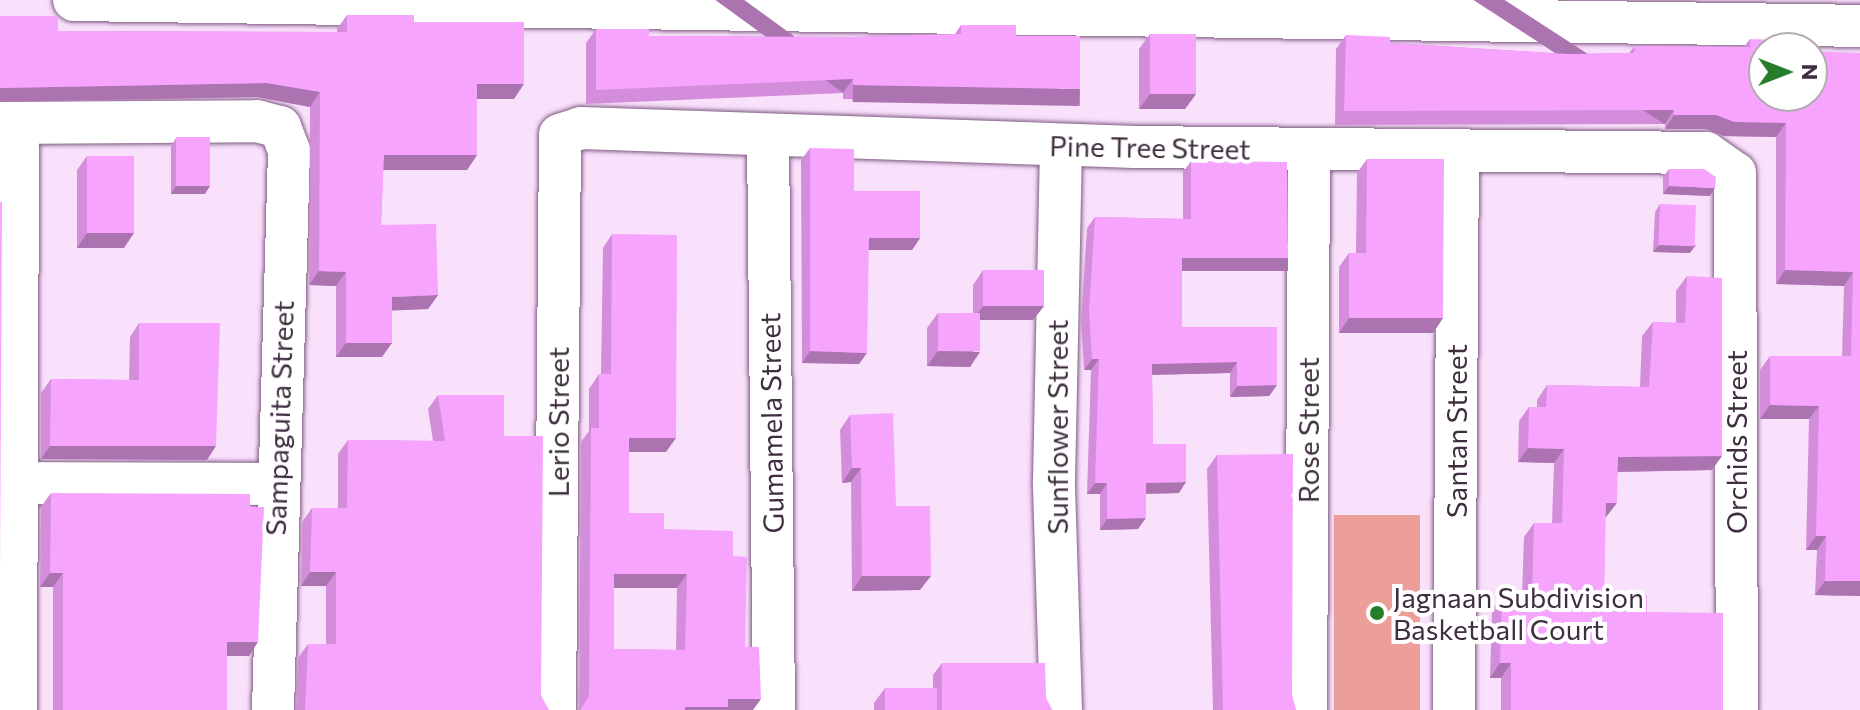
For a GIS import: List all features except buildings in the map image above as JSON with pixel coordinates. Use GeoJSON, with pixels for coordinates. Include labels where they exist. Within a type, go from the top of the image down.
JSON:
{"type":"FeatureCollection","features":[{"type":"Feature","properties":{"kind":"street"},"geometry":{"type":"LineString","coordinates":[[74,0],[1212,8],[1860,26]]}},
{"type":"Feature","properties":{"kind":"street","name":"Sampaguita Street"},"geometry":{"type":"LineString","coordinates":[[9,123],[257,121],[280,127],[289,151],[275,484],[273,710]]}},
{"type":"Feature","properties":{"kind":"street"},"geometry":{"type":"LineString","coordinates":[[9,123],[11,692]]}},
{"type":"Feature","properties":{"kind":"street","name":"Pine Tree Street"},"geometry":{"type":"LineString","coordinates":[[560,135],[581,128],[1061,145],[1309,150],[1686,149],[1706,153],[1735,173]]}},
{"type":"Feature","properties":{"kind":"street","name":"Lerio Street"},"geometry":{"type":"LineString","coordinates":[[555,710],[560,135]]}},
{"type":"Feature","properties":{"kind":"street","name":"Gumamela Street"},"geometry":{"type":"LineString","coordinates":[[768,136],[774,710]]}},
{"type":"Feature","properties":{"kind":"street","name":"Sunflower Street"},"geometry":{"type":"LineString","coordinates":[[1061,145],[1054,481],[1061,710]]}},
{"type":"Feature","properties":{"kind":"street","name":"Rose Street"},"geometry":{"type":"LineString","coordinates":[[1306,710],[1309,150]]}},
{"type":"Feature","properties":{"kind":"street","name":"Santan Street"},"geometry":{"type":"LineString","coordinates":[[1454,710],[1458,152]]}},
{"type":"Feature","properties":{"kind":"street","name":"Orchids Street"},"geometry":{"type":"LineString","coordinates":[[1735,173],[1737,710]]}},
{"type":"Feature","properties":{"kind":"street"},"geometry":{"type":"LineString","coordinates":[[12,472],[275,484]]}},
{"type":"Feature","properties":{"kind":"shaded area","name":"Jagnaan Subdivision Basketball Court"},"geometry":{"type":"Polygon","coordinates":[[[1334,515],[1420,515],[1420,710],[1334,710],[1334,515]]]}},
{"type":"Feature","properties":{"kind":"place","name":"Jagnaan Subdivision Basketball Court"},"geometry":{"type":"Point","coordinates":[1377,613]}}]}
